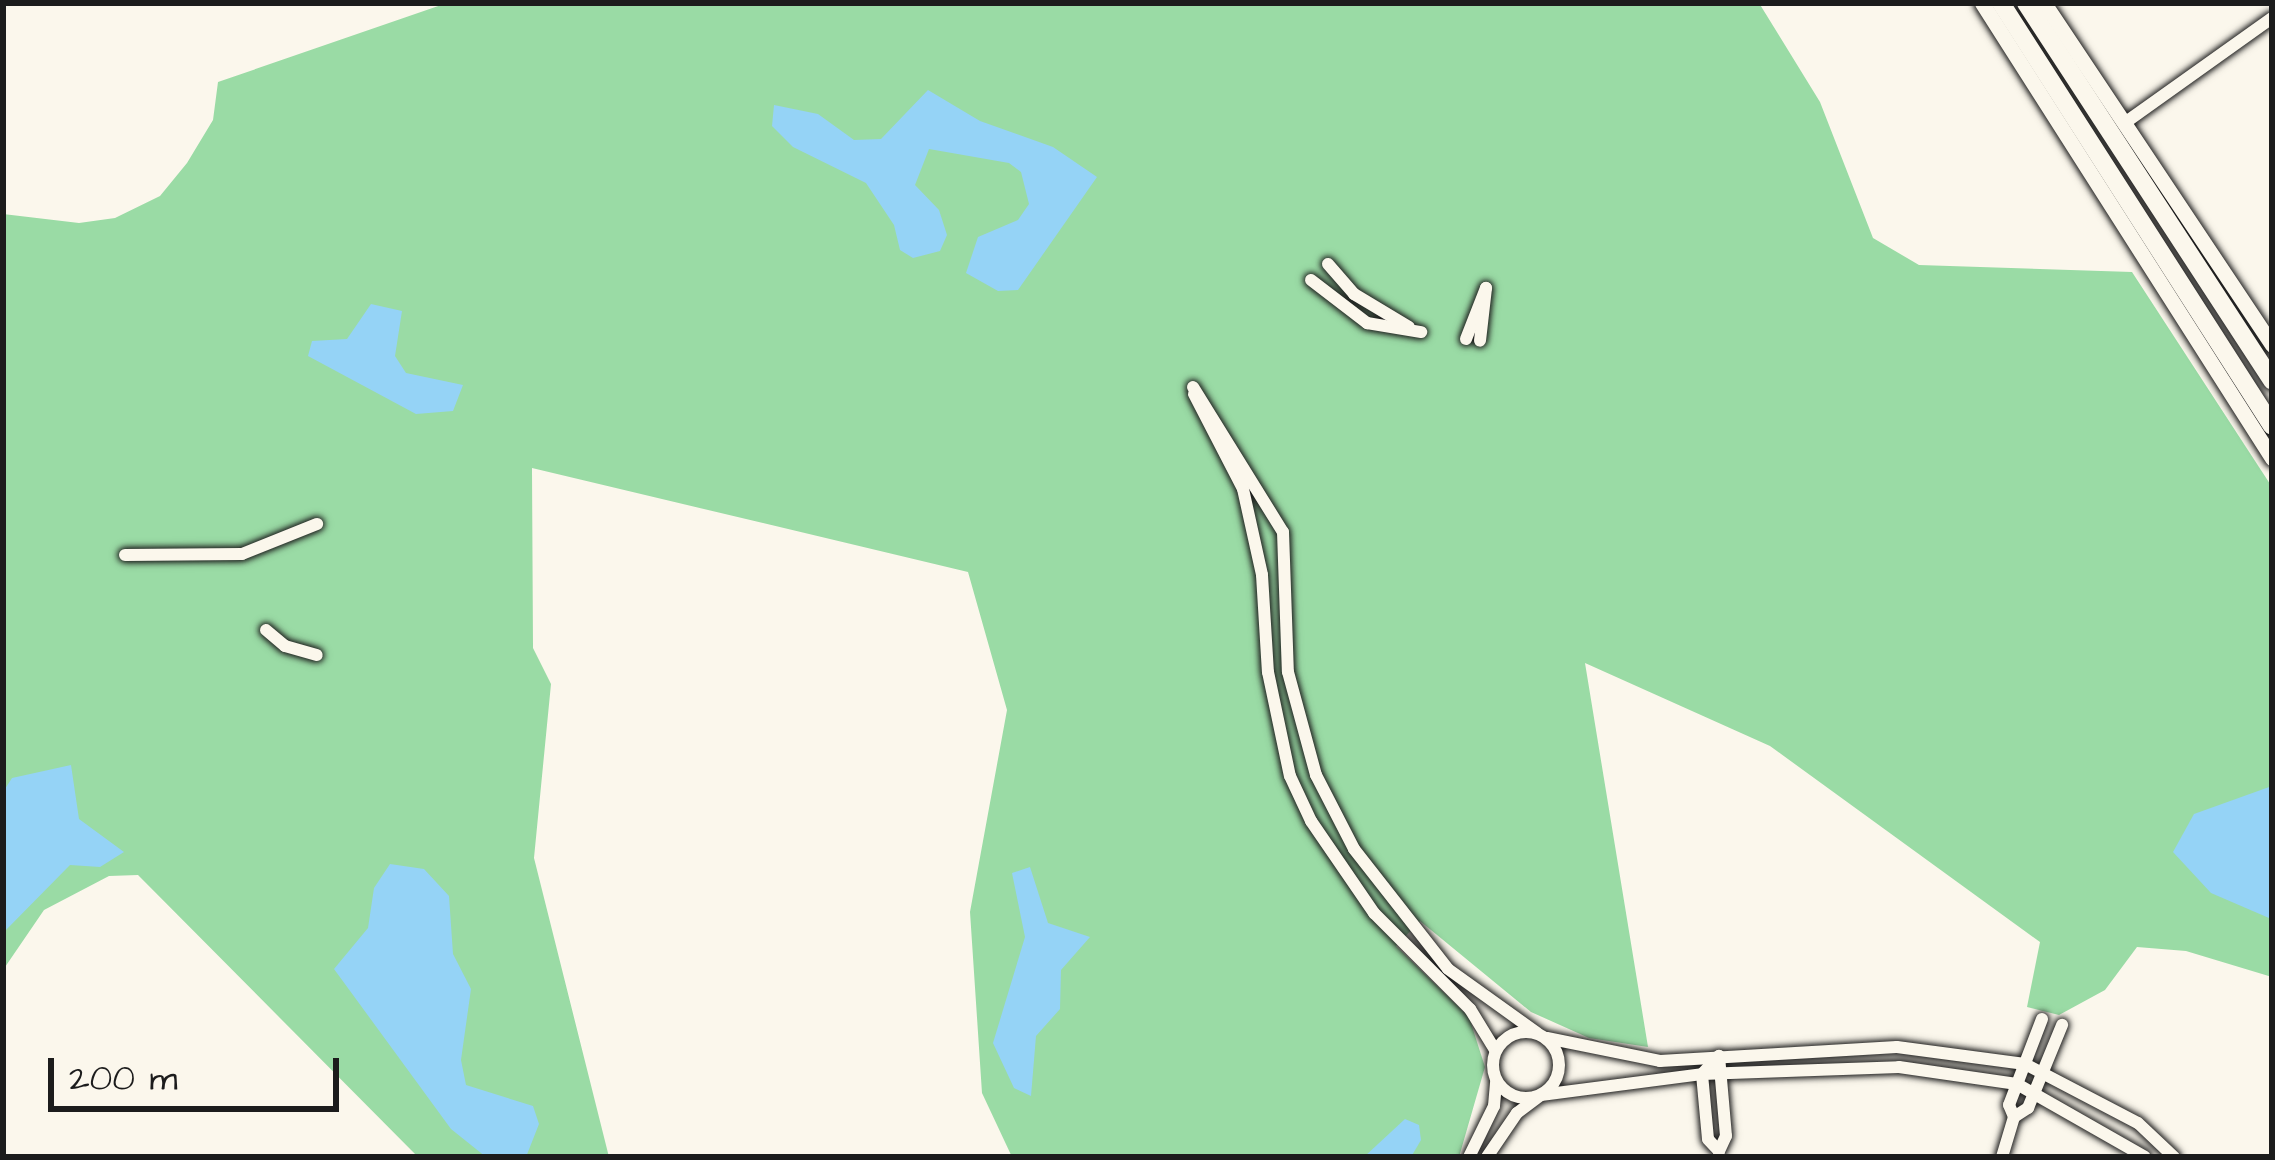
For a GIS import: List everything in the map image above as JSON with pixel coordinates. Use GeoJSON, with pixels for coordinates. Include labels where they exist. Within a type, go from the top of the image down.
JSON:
{"type":"FeatureCollection","features":[{"type":"Feature","properties":{"kind":"highway"},"geometry":{"type":"LineString","coordinates":[[2001,3],[2272,426]]}},
{"type":"Feature","properties":{"kind":"highway"},"geometry":{"type":"LineString","coordinates":[[2026,3],[2272,378]]}},
{"type":"Feature","properties":{"kind":"main road"},"geometry":{"type":"LineString","coordinates":[[1982,3],[2272,458]]}},
{"type":"Feature","properties":{"kind":"main road"},"geometry":{"type":"LineString","coordinates":[[2044,3],[2272,345]]}},
{"type":"Feature","properties":{"kind":"main road"},"geometry":{"type":"LineString","coordinates":[[2202,238],[2272,378]]}},
{"type":"Feature","properties":{"kind":"street"},"geometry":{"type":"LineString","coordinates":[[2126,122],[2272,18]]}},
{"type":"Feature","properties":{"kind":"street"},"geometry":{"type":"LineString","coordinates":[[1311,280],[1366,323],[1421,332],[1376,310],[1328,264]]}},
{"type":"Feature","properties":{"kind":"street"},"geometry":{"type":"LineString","coordinates":[[1469,1157],[1485,1151],[1541,1095],[1559,1061],[1542,1036],[1444,973],[1374,913],[1311,821],[1290,776],[1268,672],[1252,524],[1192,387],[1283,532],[1288,672],[1316,776],[1378,885],[1444,973],[1495,1050],[1496,1082],[1485,1151]]}},
{"type":"Feature","properties":{"kind":"street"},"geometry":{"type":"LineString","coordinates":[[125,555],[242,554],[316,524]]}},
{"type":"Feature","properties":{"kind":"street"},"geometry":{"type":"LineString","coordinates":[[266,630],[285,646],[317,655]]}},
{"type":"Feature","properties":{"kind":"street"},"geometry":{"type":"LineString","coordinates":[[2014,1117],[2009,1105],[2042,1019]]}},
{"type":"Feature","properties":{"kind":"street"},"geometry":{"type":"LineString","coordinates":[[2002,1157],[2014,1117],[2035,1092],[2062,1025]]}},
{"type":"Feature","properties":{"kind":"street"},"geometry":{"type":"LineString","coordinates":[[1495,1050],[1513,1034],[1542,1036],[1618,1057],[1897,1047],[2025,1064],[2138,1123],[2174,1157]]}},
{"type":"Feature","properties":{"kind":"street"},"geometry":{"type":"LineString","coordinates":[[1719,1056],[1726,1136],[1719,1151],[1708,1139],[1702,1075],[1719,1056]]}},
{"type":"Feature","properties":{"kind":"street"},"geometry":{"type":"LineString","coordinates":[[1496,1082],[1516,1097],[1720,1073],[1951,1068],[2035,1092],[2145,1157]]}},
{"type":"Feature","properties":{"kind":"green space"},"geometry":{"type":"Polygon","coordinates":[[[447,3],[1759,3],[1820,102],[1873,238],[1919,265],[2132,272],[2272,487],[2272,977],[2186,951],[2137,947],[2105,990],[2059,1015],[2027,1007],[2040,942],[1770,746],[1585,663],[1648,1047],[1589,1038],[1531,1012],[1420,921],[1396,946],[1469,1017],[1485,1067],[1459,1157],[1012,1157],[982,1093],[970,912],[1007,710],[968,572],[532,468],[533,648],[551,684],[534,858],[609,1157],[418,1157],[138,875],[109,876],[44,910],[3,970],[3,214],[79,223],[115,218],[160,196],[187,163],[213,120],[218,82],[447,3]]]}},
{"type":"Feature","properties":{"kind":"water"},"geometry":{"type":"Polygon","coordinates":[[[928,90],[980,121],[1053,147],[1097,177],[1018,290],[998,291],[966,273],[978,237],[1018,220],[1029,204],[1021,172],[1009,163],[929,149],[915,185],[939,210],[947,235],[940,251],[913,258],[900,250],[894,225],[866,183],[793,147],[772,126],[774,105],[818,114],[854,140],[881,139],[928,90]]]}},
{"type":"Feature","properties":{"kind":"water"},"geometry":{"type":"Polygon","coordinates":[[[371,304],[402,311],[395,356],[406,373],[463,385],[453,411],[416,414],[308,356],[312,341],[347,339],[371,304]]]}},
{"type":"Feature","properties":{"kind":"water"},"geometry":{"type":"Polygon","coordinates":[[[71,765],[79,819],[124,852],[100,867],[70,865],[3,933],[3,792],[12,778],[71,765]]]}},
{"type":"Feature","properties":{"kind":"water"},"geometry":{"type":"Polygon","coordinates":[[[2272,786],[2269,918],[2211,893],[2173,852],[2194,814],[2272,786]]]}},
{"type":"Feature","properties":{"kind":"water"},"geometry":{"type":"Polygon","coordinates":[[[390,864],[424,869],[449,896],[453,954],[471,989],[461,1060],[466,1085],[533,1106],[539,1124],[526,1157],[486,1157],[451,1129],[334,969],[368,928],[374,888],[390,864]]]}},
{"type":"Feature","properties":{"kind":"water"},"geometry":{"type":"Polygon","coordinates":[[[1030,867],[1048,923],[1090,937],[1061,970],[1060,1009],[1036,1036],[1031,1096],[1014,1088],[993,1043],[1025,937],[1012,873],[1030,867]]]}},
{"type":"Feature","properties":{"kind":"water"},"geometry":{"type":"Polygon","coordinates":[[[1405,1119],[1419,1125],[1421,1140],[1411,1157],[1364,1157],[1405,1119]]]}}]}
